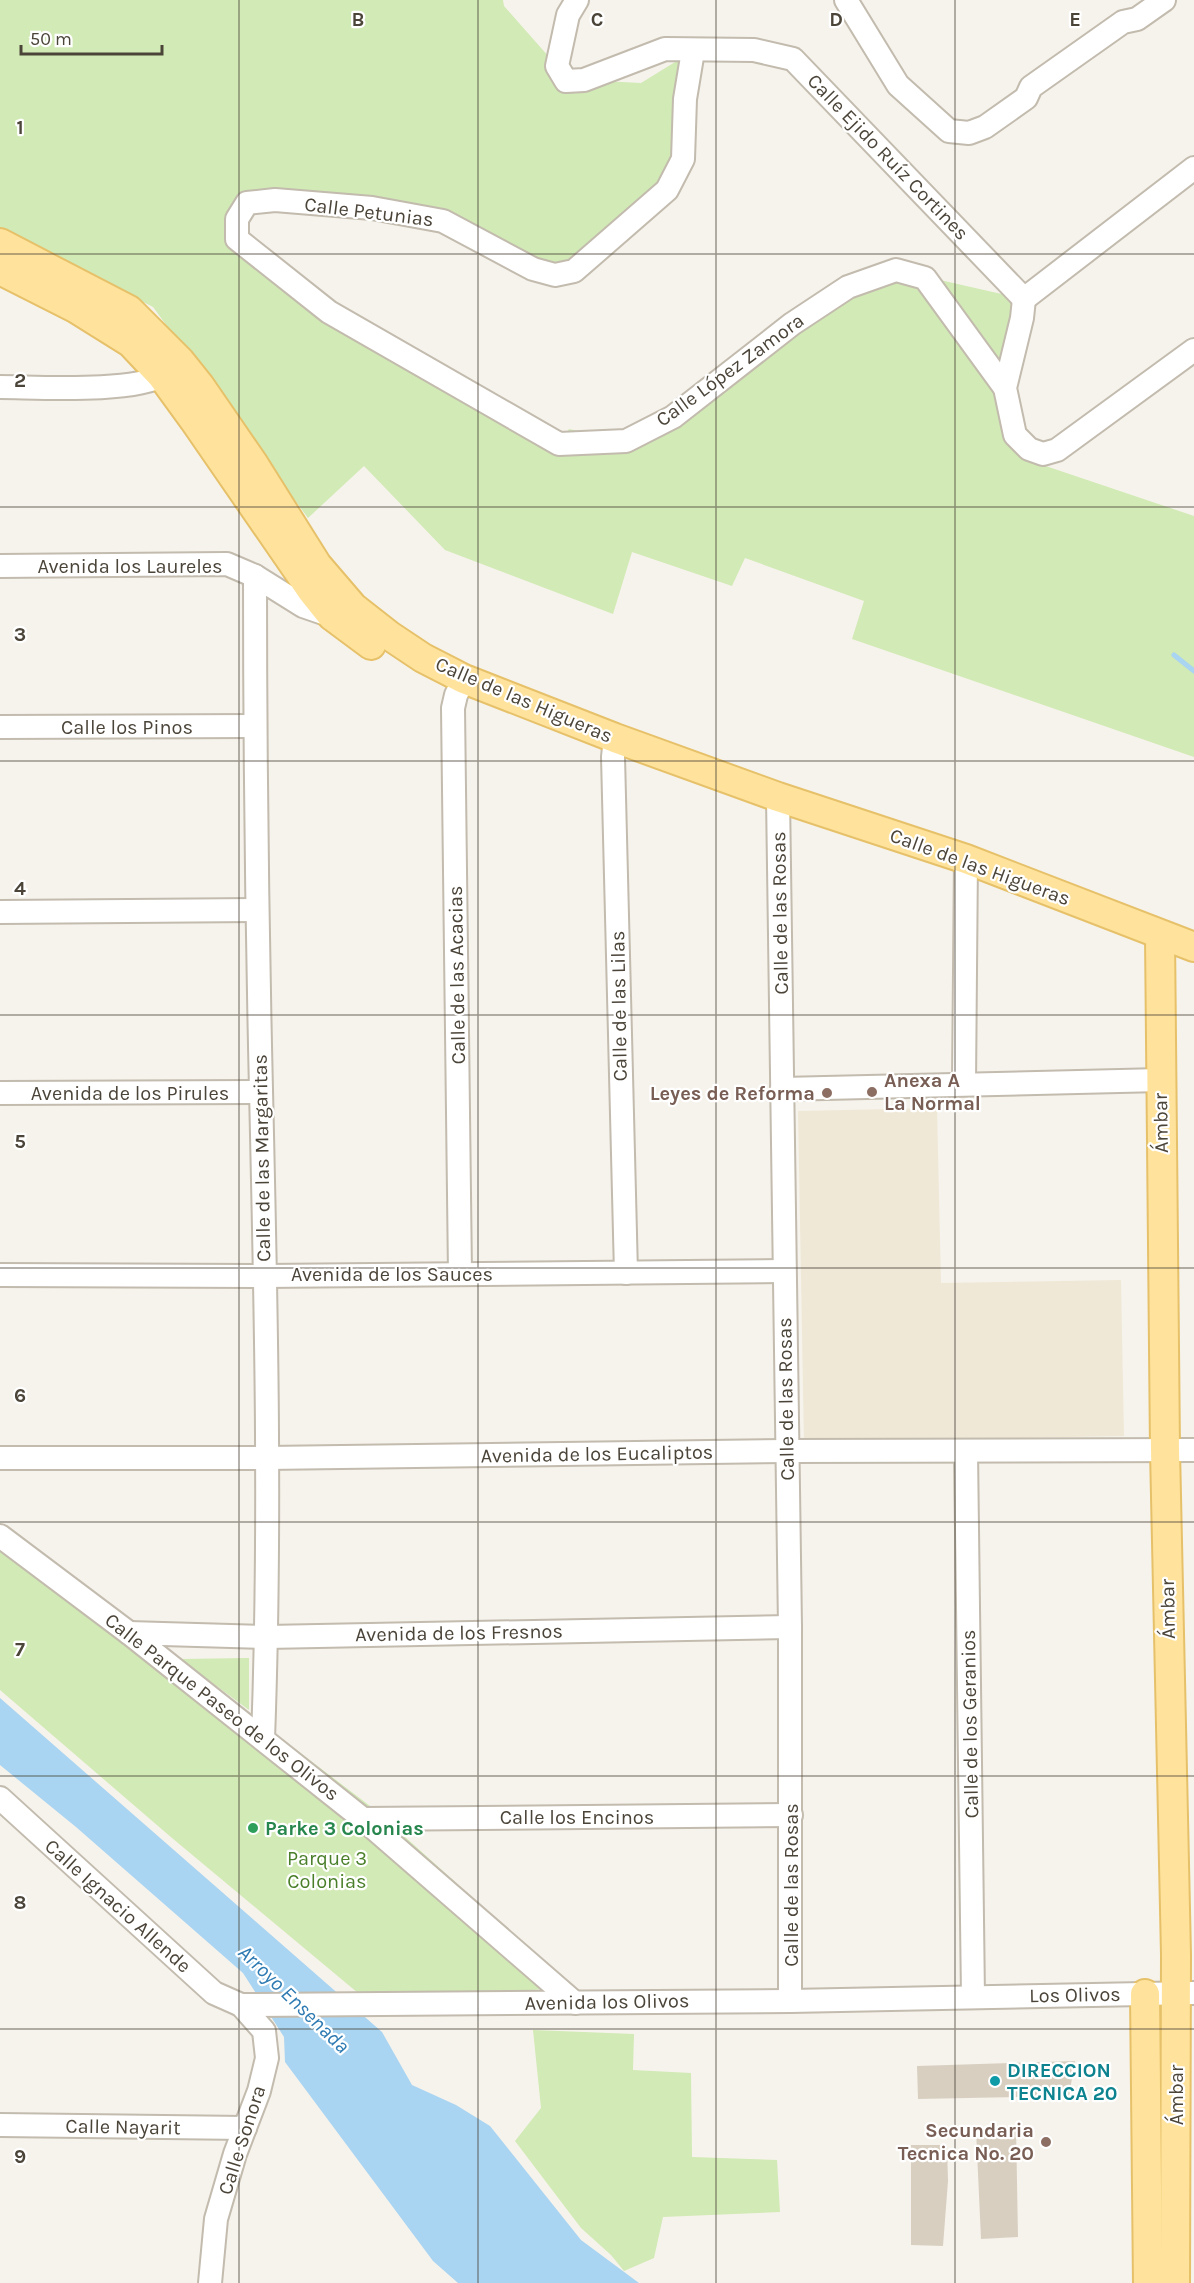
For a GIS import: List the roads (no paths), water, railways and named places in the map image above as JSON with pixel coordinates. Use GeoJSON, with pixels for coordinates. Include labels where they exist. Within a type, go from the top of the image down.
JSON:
{"type":"FeatureCollection","features":[{"type":"Feature","properties":{"kind":"main road","name":"Calle de las Higueras"},"geometry":{"type":"LineString","coordinates":[[0,243],[129,310],[171,369]]}},
{"type":"Feature","properties":{"kind":"main road","name":"Calle de las Higueras"},"geometry":{"type":"LineString","coordinates":[[0,270],[106,325],[200,386],[253,463],[343,612],[390,636],[460,687],[614,748],[778,807],[966,869],[1160,945],[1194,964]]}},
{"type":"Feature","properties":{"kind":"main road","name":"Calle de las Higueras"},"geometry":{"type":"LineString","coordinates":[[1160,945],[1194,947]]}},
{"type":"Feature","properties":{"kind":"main road","name":"Ámbar"},"geometry":{"type":"LineString","coordinates":[[1160,945],[1165,1450],[1185,1994],[1175,2283]]}},
{"type":"Feature","properties":{"kind":"main road","name":"Ámbar"},"geometry":{"type":"LineString","coordinates":[[1145,1994],[1148,2283]]}},
{"type":"Feature","properties":{"kind":"street","name":"Calle Ejido Ruíz Cortines"},"geometry":{"type":"LineString","coordinates":[[576,0],[568,15],[557,66],[566,81],[584,80],[665,49],[754,50],[793,59],[1024,299]]}},
{"type":"Feature","properties":{"kind":"street"},"geometry":{"type":"LineString","coordinates":[[846,0],[898,84],[949,131],[969,133],[985,127],[1026,98],[1031,87],[1123,22],[1137,19],[1164,0]]}},
{"type":"Feature","properties":{"kind":"street","name":"Calle Petunias"},"geometry":{"type":"LineString","coordinates":[[237,239],[237,219],[247,203],[275,200],[372,208],[443,221],[533,269],[555,275],[574,271],[667,190],[683,159],[685,99],[693,51]]}},
{"type":"Feature","properties":{"kind":"street"},"geometry":{"type":"LineString","coordinates":[[1194,168],[1024,299],[1022,318],[1005,388],[1015,435],[1029,449],[1043,454],[1057,450],[1194,350]]}},
{"type":"Feature","properties":{"kind":"street","name":"Calle López Zamora"},"geometry":{"type":"LineString","coordinates":[[237,239],[329,312],[559,444],[626,441],[673,417],[792,324],[848,287],[896,270],[925,278],[1005,388]]}},
{"type":"Feature","properties":{"kind":"street"},"geometry":{"type":"LineString","coordinates":[[0,387],[110,386],[171,369]]}},
{"type":"Feature","properties":{"kind":"street","name":"Avenida los Laureles"},"geometry":{"type":"LineString","coordinates":[[0,566],[219,564],[240,568],[303,606],[343,612]]}},
{"type":"Feature","properties":{"kind":"street","name":"Calle de las Margaritas"},"geometry":{"type":"LineString","coordinates":[[255,576],[257,910],[267,1458],[267,1637],[263,1739]]}},
{"type":"Feature","properties":{"kind":"street","name":"Calle de las Acacias"},"geometry":{"type":"LineString","coordinates":[[460,687],[453,708],[460,1274]]}},
{"type":"Feature","properties":{"kind":"street","name":"Calle los Pinos"},"geometry":{"type":"LineString","coordinates":[[0,727],[255,726]]}},
{"type":"Feature","properties":{"kind":"street","name":"Calle de las Lilas"},"geometry":{"type":"LineString","coordinates":[[614,748],[626,1273]]}},
{"type":"Feature","properties":{"kind":"street","name":"Calle de las Rosas"},"geometry":{"type":"LineString","coordinates":[[778,807],[790,1627],[790,2001]]}},
{"type":"Feature","properties":{"kind":"street"},"geometry":{"type":"LineString","coordinates":[[964,1084],[966,869]]}},
{"type":"Feature","properties":{"kind":"street"},"geometry":{"type":"LineString","coordinates":[[0,912],[257,910]]}},
{"type":"Feature","properties":{"kind":"street"},"geometry":{"type":"LineString","coordinates":[[782,1089],[1161,1080]]}},
{"type":"Feature","properties":{"kind":"street","name":"Avenida de los Pirules"},"geometry":{"type":"LineString","coordinates":[[0,1093],[261,1092]]}},
{"type":"Feature","properties":{"kind":"street","name":"Avenida de los Sauces"},"geometry":{"type":"LineString","coordinates":[[0,1275],[265,1276],[784,1271]]}},
{"type":"Feature","properties":{"kind":"street","name":"Avenida de los Eucaliptos"},"geometry":{"type":"LineString","coordinates":[[0,1458],[1194,1450]]}},
{"type":"Feature","properties":{"kind":"street","name":"Calle de los Geranios"},"geometry":{"type":"LineString","coordinates":[[966,1451],[973,1997]]}},
{"type":"Feature","properties":{"kind":"street","name":"Calle Parque Paseo de los Olivos"},"geometry":{"type":"LineString","coordinates":[[0,1536],[129,1633],[363,1819],[575,2003]]}},
{"type":"Feature","properties":{"kind":"street","name":"Avenida de los Fresnos"},"geometry":{"type":"LineString","coordinates":[[129,1633],[267,1637],[790,1627]]}},
{"type":"Feature","properties":{"kind":"street","name":"Calle Ignacio Allende"},"geometry":{"type":"LineString","coordinates":[[0,1798],[214,1994],[241,2005]]}},
{"type":"Feature","properties":{"kind":"street","name":"Calle los Encinos"},"geometry":{"type":"LineString","coordinates":[[363,1819],[791,1815]]}},
{"type":"Feature","properties":{"kind":"street","name":"Los Olivos"},"geometry":{"type":"LineString","coordinates":[[973,1997],[1185,1994]]}},
{"type":"Feature","properties":{"kind":"street","name":"Avenida los Olivos"},"geometry":{"type":"LineString","coordinates":[[241,2005],[790,2001],[973,1997]]}},
{"type":"Feature","properties":{"kind":"street","name":"Calle Sonora"},"geometry":{"type":"LineString","coordinates":[[210,2283],[216,2219],[235,2154],[259,2091],[267,2058],[264,2031],[241,2005]]}},
{"type":"Feature","properties":{"kind":"street","name":"Calle Nayarit"},"geometry":{"type":"LineString","coordinates":[[0,2125],[245,2128]]}},
{"type":"Feature","properties":{"kind":"water","name":"Arroyo Ensenada"},"geometry":{"type":"Polygon","coordinates":[[[0,1698],[382,2032],[412,2085],[456,2105],[490,2126],[581,2240],[639,2283],[458,2283],[433,2261],[285,2062],[284,2037],[243,1973],[76,1827],[0,1765],[0,1698]]]}},
{"type":"Feature","properties":{"kind":"waterway"},"geometry":{"type":"LineString","coordinates":[[1174,655],[1194,671]]}},
{"type":"Feature","properties":{"kind":"place","name":"Anexa A La Normal"},"geometry":{"type":"Point","coordinates":[872,1092]}},
{"type":"Feature","properties":{"kind":"place","name":"Leyes de Reforma"},"geometry":{"type":"Point","coordinates":[827,1093]}},
{"type":"Feature","properties":{"kind":"place","name":"Parke 3 Colonias"},"geometry":{"type":"Point","coordinates":[253,1828]}},
{"type":"Feature","properties":{"kind":"place","name":"DIRECCION TECNICA 20"},"geometry":{"type":"Point","coordinates":[995,2081]}},
{"type":"Feature","properties":{"kind":"place","name":"Secundaria Tecnica No. 20"},"geometry":{"type":"Point","coordinates":[1046,2142]}},
{"type":"Feature","properties":{"kind":"park label","name":"Parque 3 Colonias"},"geometry":{"type":"Point","coordinates":[327,1870]}}]}
